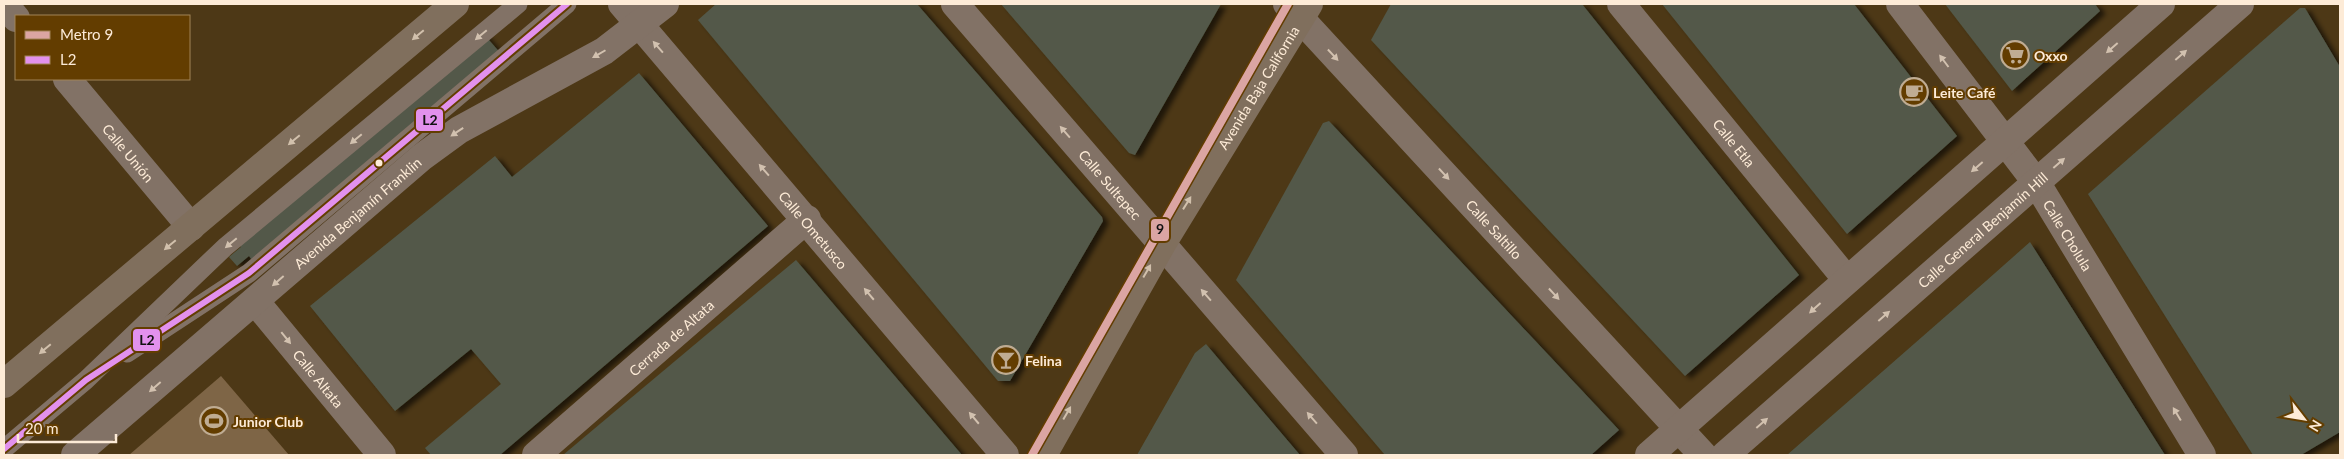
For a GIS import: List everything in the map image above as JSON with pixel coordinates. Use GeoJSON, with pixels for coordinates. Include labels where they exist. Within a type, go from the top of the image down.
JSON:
{"type":"FeatureCollection","features":[{"type":"Feature","properties":{"kind":"main road"},"geometry":{"type":"LineString","coordinates":[[4,384],[455,4]]}},
{"type":"Feature","properties":{"kind":"main road","name":"Avenida Baja California"},"geometry":{"type":"LineString","coordinates":[[1042,455],[1299,9]]}},
{"type":"Feature","properties":{"kind":"street"},"geometry":{"type":"LineString","coordinates":[[4,4],[15,17]]}},
{"type":"Feature","properties":{"kind":"street","name":"Calle Ometusco"},"geometry":{"type":"LineString","coordinates":[[622,4],[807,219],[1005,455]]}},
{"type":"Feature","properties":{"kind":"street","name":"Avenida Benjamín Franklin"},"geometry":{"type":"LineString","coordinates":[[76,455],[422,157],[459,130],[604,51],[639,26],[665,4]]}},
{"type":"Feature","properties":{"kind":"street","name":"Calle Sultepec"},"geometry":{"type":"LineString","coordinates":[[955,4],[1344,455]]}},
{"type":"Feature","properties":{"kind":"street","name":"Calle Etla"},"geometry":{"type":"LineString","coordinates":[[1621,4],[1846,280]]}},
{"type":"Feature","properties":{"kind":"street","name":"Calle Cholula"},"geometry":{"type":"LineString","coordinates":[[1900,4],[2036,182],[2202,455]]}},
{"type":"Feature","properties":{"kind":"street","name":"Calle General Benjamín Hill"},"geometry":{"type":"LineString","coordinates":[[1725,455],[2240,4]]}},
{"type":"Feature","properties":{"kind":"street","name":"Calle Saltillo"},"geometry":{"type":"LineString","coordinates":[[1299,9],[1703,455]]}},
{"type":"Feature","properties":{"kind":"street"},"geometry":{"type":"LineString","coordinates":[[1649,455],[2005,142],[2146,9]]}},
{"type":"Feature","properties":{"kind":"street","name":"Calle Unión"},"geometry":{"type":"LineString","coordinates":[[68,80],[191,227]]}},
{"type":"Feature","properties":{"kind":"street","name":"Cerrada de Altata"},"geometry":{"type":"LineString","coordinates":[[536,455],[807,219]]}},
{"type":"Feature","properties":{"kind":"street","name":"Calle Altata"},"geometry":{"type":"LineString","coordinates":[[255,301],[382,455]]}},
{"type":"Feature","properties":{"kind":"lane"},"geometry":{"type":"LineString","coordinates":[[4,449],[86,380],[225,247],[518,4]]}},
{"type":"Feature","properties":{"kind":"lane"},"geometry":{"type":"LineString","coordinates":[[86,380],[248,273],[566,4]]}},
{"type":"Feature","properties":{"kind":"shaded area","name":"Junior Club"},"geometry":{"type":"Polygon","coordinates":[[[221,376],[289,455],[129,455],[221,376]]]}},
{"type":"Feature","properties":{"kind":"building"},"geometry":{"type":"Polygon","coordinates":[[[716,4],[917,4],[1102,217],[1103,221],[1010,381],[998,381],[698,20],[716,4]]]}},
{"type":"Feature","properties":{"kind":"building"},"geometry":{"type":"Polygon","coordinates":[[[1001,4],[1221,4],[1135,155],[1129,153],[1001,4]]]}},
{"type":"Feature","properties":{"kind":"building"},"geometry":{"type":"Polygon","coordinates":[[[1391,4],[1582,4],[1799,275],[1685,376],[1371,40],[1391,4]]]}},
{"type":"Feature","properties":{"kind":"building"},"geometry":{"type":"Polygon","coordinates":[[[1662,4],[1854,4],[1957,136],[1847,234],[1662,4]]]}},
{"type":"Feature","properties":{"kind":"building"},"geometry":{"type":"Polygon","coordinates":[[[1945,4],[2095,4],[2100,11],[2012,91],[1945,4]]]}},
{"type":"Feature","properties":{"kind":"building"},"geometry":{"type":"Polygon","coordinates":[[[2300,8],[2305,8],[2340,67],[2340,432],[2301,455],[2253,455],[2088,194],[2300,8]]]}},
{"type":"Feature","properties":{"kind":"building"},"geometry":{"type":"Polygon","coordinates":[[[482,32],[503,56],[255,264],[249,256],[237,266],[229,257],[241,247],[235,239],[482,32]]]}},
{"type":"Feature","properties":{"kind":"building"},"geometry":{"type":"Polygon","coordinates":[[[639,73],[768,226],[500,455],[431,455],[425,448],[501,384],[471,349],[395,411],[310,306],[495,156],[512,177],[639,73]]]}},
{"type":"Feature","properties":{"kind":"building"},"geometry":{"type":"Polygon","coordinates":[[[1329,121],[1619,430],[1591,455],[1385,455],[1236,280],[1323,123],[1329,121]]]}},
{"type":"Feature","properties":{"kind":"building"},"geometry":{"type":"Polygon","coordinates":[[[2030,242],[2165,455],[1787,455],[1986,281],[2030,242]]]}},
{"type":"Feature","properties":{"kind":"building"},"geometry":{"type":"Polygon","coordinates":[[[796,260],[962,455],[563,455],[718,325],[796,260]]]}},
{"type":"Feature","properties":{"kind":"building"},"geometry":{"type":"Polygon","coordinates":[[[1206,344],[1300,455],[1137,455],[1195,353],[1206,344]]]}},
{"type":"Feature","properties":{"kind":"metro line","name":"9"},"geometry":{"type":"LineString","coordinates":[[1032,455],[1288,4]]}},
{"type":"Feature","properties":{"kind":"transit line","name":"L2"},"geometry":{"type":"LineString","coordinates":[[4,449],[86,380],[249,273],[567,4]]}},
{"type":"Feature","properties":{"kind":"place","name":"Oxxo"},"geometry":{"type":"Point","coordinates":[2015,55]}},
{"type":"Feature","properties":{"kind":"place","name":"Leite Café"},"geometry":{"type":"Point","coordinates":[1914,92]}},
{"type":"Feature","properties":{"kind":"place","name":"Felina"},"geometry":{"type":"Point","coordinates":[1006,360]}},
{"type":"Feature","properties":{"kind":"place","name":"Junior Club"},"geometry":{"type":"Point","coordinates":[214,421]}}]}
